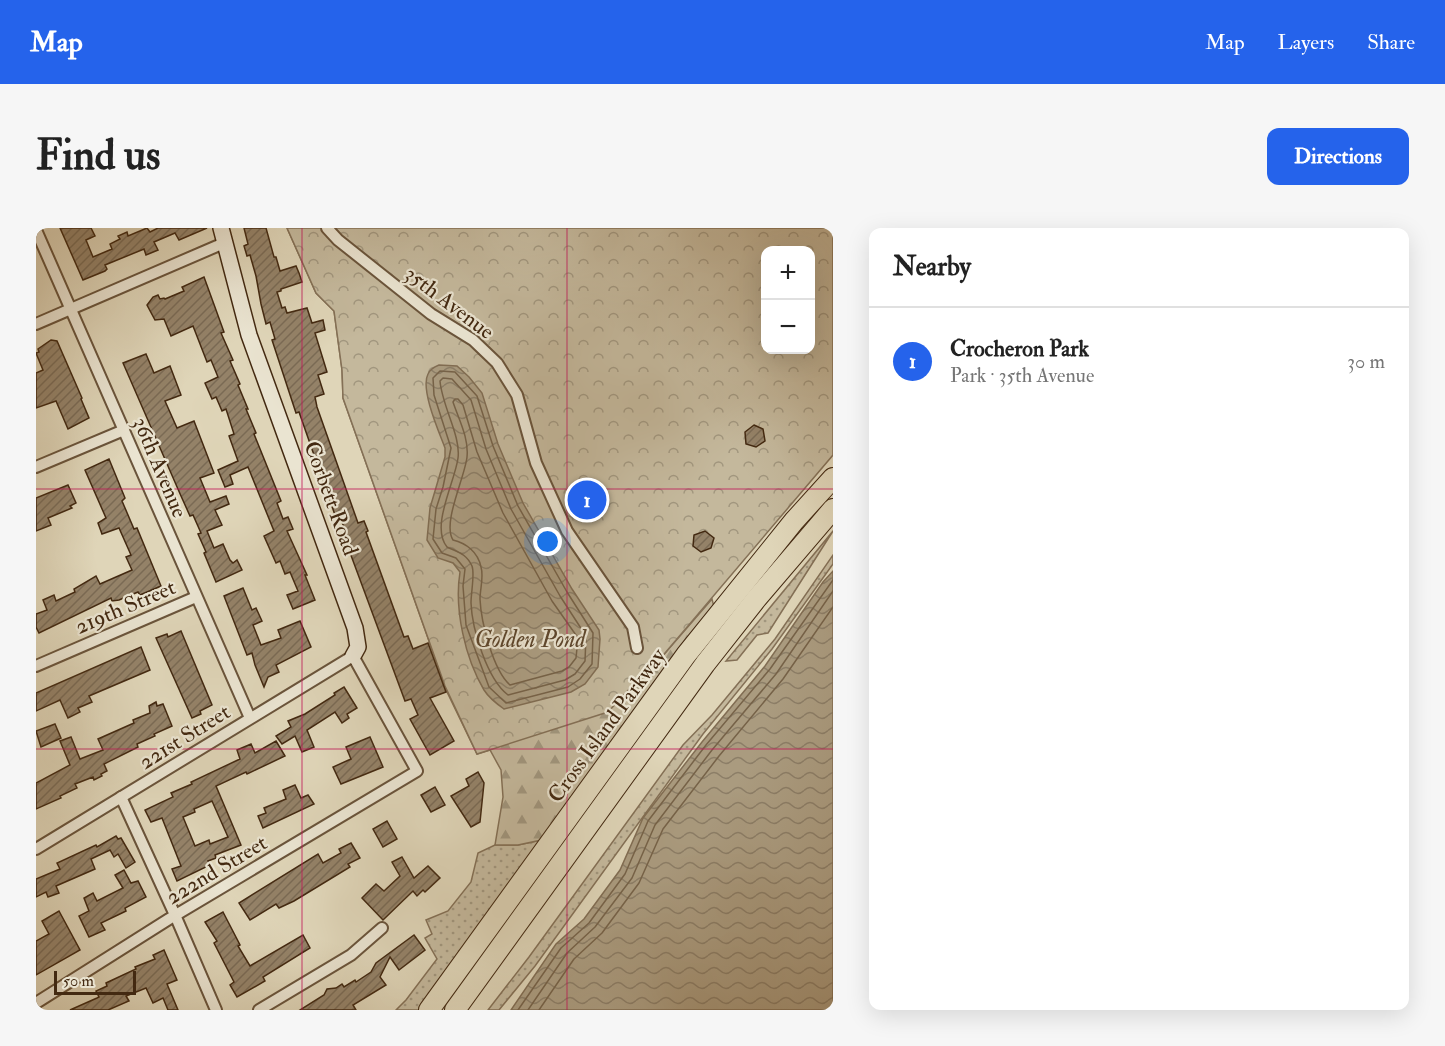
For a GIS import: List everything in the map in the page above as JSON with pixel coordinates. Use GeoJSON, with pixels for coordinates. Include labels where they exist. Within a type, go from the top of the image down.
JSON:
{"type":"FeatureCollection","features":[{"type":"Feature","properties":{"kind":"highway","name":"Cross Island Parkway"},"geometry":{"type":"LineString","coordinates":[[429,1010],[686,656],[794,522],[833,478]]}},
{"type":"Feature","properties":{"kind":"highway","name":"Cross Island Parkway"},"geometry":{"type":"LineString","coordinates":[[455,1010],[705,664],[757,598],[833,509]]}},
{"type":"Feature","properties":{"kind":"street","name":"35th Avenue"},"geometry":{"type":"LineString","coordinates":[[327,228],[338,240],[431,314],[472,340],[497,363],[517,395],[536,463],[567,531],[633,627],[637,648]]}},
{"type":"Feature","properties":{"kind":"street","name":"36th Avenue"},"geometry":{"type":"LineString","coordinates":[[36,230],[250,718]]}},
{"type":"Feature","properties":{"kind":"street"},"geometry":{"type":"LineString","coordinates":[[36,324],[223,236]]}},
{"type":"Feature","properties":{"kind":"street","name":"Corbett Road"},"geometry":{"type":"LineString","coordinates":[[223,236],[249,335],[355,628],[358,646],[353,656]]}},
{"type":"Feature","properties":{"kind":"street"},"geometry":{"type":"LineString","coordinates":[[36,467],[124,430]]}},
{"type":"Feature","properties":{"kind":"street","name":"219th Street"},"geometry":{"type":"LineString","coordinates":[[36,666],[196,597]]}},
{"type":"Feature","properties":{"kind":"street","name":"221st Street"},"geometry":{"type":"LineString","coordinates":[[36,849],[353,656]]}},
{"type":"Feature","properties":{"kind":"street","name":"222nd Street"},"geometry":{"type":"LineString","coordinates":[[36,1003],[176,915],[417,771],[353,656]]}},
{"type":"Feature","properties":{"kind":"street"},"geometry":{"type":"LineString","coordinates":[[121,797],[176,915],[216,1010]]}},
{"type":"Feature","properties":{"kind":"street"},"geometry":{"type":"LineString","coordinates":[[259,1010],[351,955],[382,928]]}},
{"type":"Feature","properties":{"kind":"green space"},"geometry":{"type":"Polygon","coordinates":[[[287,228],[645,672],[654,666],[712,599],[715,611],[546,839],[518,845],[495,845],[503,797],[501,770],[490,750],[477,754],[447,692],[343,398],[342,370],[334,311],[316,293],[287,228]]]}},
{"type":"Feature","properties":{"kind":"green space"},"geometry":{"type":"Polygon","coordinates":[[[287,228],[833,228],[833,455],[654,666],[645,672],[608,712],[477,754],[445,686],[343,398],[342,370],[334,311],[316,293],[287,228]]]}},
{"type":"Feature","properties":{"kind":"green space"},"geometry":{"type":"Polygon","coordinates":[[[833,531],[768,633],[757,635],[737,660],[726,661],[833,531]]]}},
{"type":"Feature","properties":{"kind":"green space"},"geometry":{"type":"Polygon","coordinates":[[[833,555],[833,564],[772,649],[703,734],[535,966],[499,1010],[488,1010],[683,745],[712,715],[775,639],[833,555]]]}},
{"type":"Feature","properties":{"kind":"green space"},"geometry":{"type":"Polygon","coordinates":[[[546,839],[420,1010],[396,1010],[437,959],[425,938],[432,934],[426,920],[448,911],[471,882],[478,853],[495,845],[518,845],[546,839]]]}},
{"type":"Feature","properties":{"kind":"water","name":"Golden Pond"},"geometry":{"type":"Polygon","coordinates":[[[439,365],[457,366],[482,393],[498,444],[523,503],[572,589],[599,630],[598,667],[585,684],[571,692],[504,709],[486,693],[471,663],[460,617],[460,572],[453,563],[438,558],[427,540],[430,508],[445,457],[445,448],[426,390],[429,372],[439,365]]]}},
{"type":"Feature","properties":{"kind":"water"},"geometry":{"type":"Polygon","coordinates":[[[833,571],[833,1010],[511,1010],[556,944],[584,919],[620,870],[643,818],[765,666],[833,571]]]}},
{"type":"Feature","properties":{"kind":"building"},"geometry":{"type":"Polygon","coordinates":[[[60,228],[91,228],[95,236],[86,240],[93,257],[112,249],[110,244],[120,239],[118,236],[127,232],[128,236],[147,228],[150,232],[158,228],[207,228],[179,240],[175,233],[154,242],[158,250],[146,255],[144,249],[105,265],[107,269],[105,271],[83,280],[60,228]]]}},
{"type":"Feature","properties":{"kind":"building"},"geometry":{"type":"Polygon","coordinates":[[[244,228],[266,228],[280,271],[296,266],[302,282],[277,292],[282,308],[285,307],[287,313],[307,308],[312,323],[323,320],[325,330],[315,333],[327,372],[318,375],[324,394],[315,397],[317,407],[358,523],[364,521],[368,531],[366,532],[404,637],[408,636],[413,649],[428,643],[446,692],[430,698],[454,741],[430,755],[410,719],[418,715],[411,699],[405,701],[349,550],[352,549],[339,514],[335,515],[299,412],[296,413],[272,340],[275,339],[270,322],[266,324],[250,255],[247,256],[244,246],[248,244],[244,228]]]}},
{"type":"Feature","properties":{"kind":"building"},"geometry":{"type":"Polygon","coordinates":[[[204,277],[224,332],[221,333],[233,360],[230,361],[240,384],[238,385],[256,433],[254,434],[281,501],[277,503],[283,519],[288,517],[293,529],[287,531],[307,575],[305,575],[315,600],[293,609],[287,595],[298,591],[290,572],[285,574],[280,561],[276,563],[264,536],[274,531],[248,467],[230,475],[233,484],[225,487],[218,470],[238,461],[229,436],[234,434],[226,409],[222,411],[216,397],[212,399],[205,383],[218,377],[211,360],[207,362],[193,326],[171,336],[164,319],[155,320],[147,305],[153,297],[158,295],[160,299],[165,299],[184,291],[182,287],[204,277]]]}},
{"type":"Feature","properties":{"kind":"building"},"geometry":{"type":"Polygon","coordinates":[[[51,340],[57,341],[89,418],[68,429],[56,401],[36,408],[36,373],[43,370],[36,353],[51,340]]]}},
{"type":"Feature","properties":{"kind":"building"},"geometry":{"type":"Polygon","coordinates":[[[146,354],[154,373],[170,366],[181,395],[165,401],[177,428],[194,421],[214,473],[200,478],[210,502],[226,496],[229,504],[215,510],[222,525],[207,531],[214,548],[223,544],[230,560],[233,563],[237,560],[242,570],[216,582],[198,534],[201,533],[193,515],[190,516],[123,363],[146,354]]]}},
{"type":"Feature","properties":{"kind":"building"},"geometry":{"type":"Polygon","coordinates":[[[754,425],[763,429],[765,441],[756,447],[746,444],[745,432],[754,425]]]}},
{"type":"Feature","properties":{"kind":"building"},"geometry":{"type":"Polygon","coordinates":[[[109,459],[125,498],[122,501],[134,529],[137,528],[161,586],[140,595],[138,592],[119,600],[112,601],[111,598],[39,633],[36,627],[36,614],[47,610],[43,600],[54,595],[56,601],[75,592],[74,589],[96,576],[100,584],[132,570],[126,557],[131,555],[119,528],[102,534],[98,523],[106,518],[85,470],[109,459]]]}},
{"type":"Feature","properties":{"kind":"building"},"geometry":{"type":"Polygon","coordinates":[[[68,485],[76,503],[70,506],[72,508],[48,518],[51,525],[36,531],[36,498],[68,485]]]}},
{"type":"Feature","properties":{"kind":"building"},"geometry":{"type":"Polygon","coordinates":[[[705,531],[714,538],[711,548],[701,552],[693,546],[694,535],[705,531]]]}},
{"type":"Feature","properties":{"kind":"building"},"geometry":{"type":"Polygon","coordinates":[[[243,588],[252,610],[256,608],[262,621],[253,625],[261,645],[281,638],[278,630],[300,621],[311,647],[276,665],[279,672],[268,677],[264,687],[252,653],[247,655],[224,596],[243,588]]]}},
{"type":"Feature","properties":{"kind":"building"},"geometry":{"type":"Polygon","coordinates":[[[181,631],[212,705],[192,718],[156,638],[167,634],[168,637],[181,631]]]}},
{"type":"Feature","properties":{"kind":"building"},"geometry":{"type":"Polygon","coordinates":[[[141,647],[150,670],[89,696],[92,702],[78,708],[80,712],[68,718],[60,700],[36,711],[36,693],[141,647]]]}},
{"type":"Feature","properties":{"kind":"building"},"geometry":{"type":"Polygon","coordinates":[[[344,687],[357,708],[347,714],[349,718],[342,723],[335,712],[307,730],[314,747],[302,752],[295,736],[282,744],[276,736],[291,727],[288,721],[305,714],[344,687]]]}},
{"type":"Feature","properties":{"kind":"building"},"geometry":{"type":"Polygon","coordinates":[[[156,702],[157,706],[163,704],[172,726],[104,764],[107,771],[101,774],[102,776],[75,784],[77,788],[36,809],[36,783],[70,765],[60,741],[71,737],[80,759],[103,750],[98,739],[150,713],[149,706],[156,702]]]}},
{"type":"Feature","properties":{"kind":"building"},"geometry":{"type":"Polygon","coordinates":[[[55,724],[61,738],[41,747],[36,731],[55,724]]]}},
{"type":"Feature","properties":{"kind":"building"},"geometry":{"type":"Polygon","coordinates":[[[370,737],[383,767],[341,784],[333,767],[351,759],[346,747],[370,737]]]}},
{"type":"Feature","properties":{"kind":"building"},"geometry":{"type":"Polygon","coordinates":[[[276,741],[285,756],[216,786],[241,845],[215,855],[216,858],[208,861],[210,865],[177,881],[172,869],[181,866],[162,818],[151,822],[145,810],[173,797],[171,793],[192,784],[191,782],[240,759],[237,750],[251,744],[255,753],[276,741]],[[212,801],[183,817],[195,846],[209,840],[210,844],[228,837],[212,801]]]}},
{"type":"Feature","properties":{"kind":"building"},"geometry":{"type":"Polygon","coordinates":[[[478,772],[484,783],[480,822],[471,827],[451,796],[469,786],[466,779],[478,772]]]}},
{"type":"Feature","properties":{"kind":"building"},"geometry":{"type":"Polygon","coordinates":[[[295,785],[301,798],[308,795],[314,804],[263,828],[258,816],[266,813],[264,808],[286,799],[283,790],[295,785]]]}},
{"type":"Feature","properties":{"kind":"building"},"geometry":{"type":"Polygon","coordinates":[[[435,787],[445,805],[431,812],[421,795],[435,787]]]}},
{"type":"Feature","properties":{"kind":"building"},"geometry":{"type":"Polygon","coordinates":[[[387,821],[397,839],[383,847],[373,829],[387,821]]]}},
{"type":"Feature","properties":{"kind":"building"},"geometry":{"type":"Polygon","coordinates":[[[116,836],[118,839],[121,838],[135,862],[126,868],[118,854],[114,857],[110,850],[91,859],[95,869],[56,886],[59,893],[48,897],[46,892],[36,897],[36,879],[60,869],[57,863],[96,845],[97,847],[116,836]]]}},
{"type":"Feature","properties":{"kind":"building"},"geometry":{"type":"Polygon","coordinates":[[[351,843],[360,858],[348,864],[350,867],[294,901],[279,908],[276,904],[250,920],[239,903],[318,854],[323,863],[341,853],[339,849],[351,843]]]}},
{"type":"Feature","properties":{"kind":"building"},"geometry":{"type":"Polygon","coordinates":[[[402,857],[414,878],[428,866],[440,878],[417,896],[413,891],[383,920],[362,898],[376,884],[384,891],[400,876],[392,862],[402,857]]]}},
{"type":"Feature","properties":{"kind":"building"},"geometry":{"type":"Polygon","coordinates":[[[124,870],[131,883],[138,881],[146,897],[125,908],[126,911],[101,923],[105,930],[89,937],[79,916],[89,911],[84,898],[93,893],[97,901],[123,888],[115,875],[124,870]]]}},
{"type":"Feature","properties":{"kind":"building"},"geometry":{"type":"Polygon","coordinates":[[[59,911],[80,950],[36,975],[36,941],[49,934],[42,921],[59,911]]]}},
{"type":"Feature","properties":{"kind":"building"},"geometry":{"type":"Polygon","coordinates":[[[223,912],[250,966],[303,935],[310,948],[263,977],[265,981],[237,997],[230,985],[234,982],[214,943],[217,941],[205,922],[223,912]]]}},
{"type":"Feature","properties":{"kind":"building"},"geometry":{"type":"Polygon","coordinates":[[[414,935],[425,950],[399,970],[390,957],[380,977],[386,985],[353,1005],[356,1010],[300,1010],[324,995],[327,989],[336,988],[342,984],[344,987],[355,980],[356,982],[371,972],[376,963],[414,935]]]}},
{"type":"Feature","properties":{"kind":"building"},"geometry":{"type":"Polygon","coordinates":[[[164,950],[177,980],[167,984],[178,1010],[168,1010],[163,998],[153,1003],[146,988],[126,996],[129,1001],[108,1010],[70,1010],[99,997],[96,991],[107,986],[106,983],[155,959],[153,955],[164,950]]]}},
{"type":"Feature","properties":{"kind":"place","name":"Crocheron Park"},"geometry":{"type":"Point","coordinates":[587,500]}}]}
